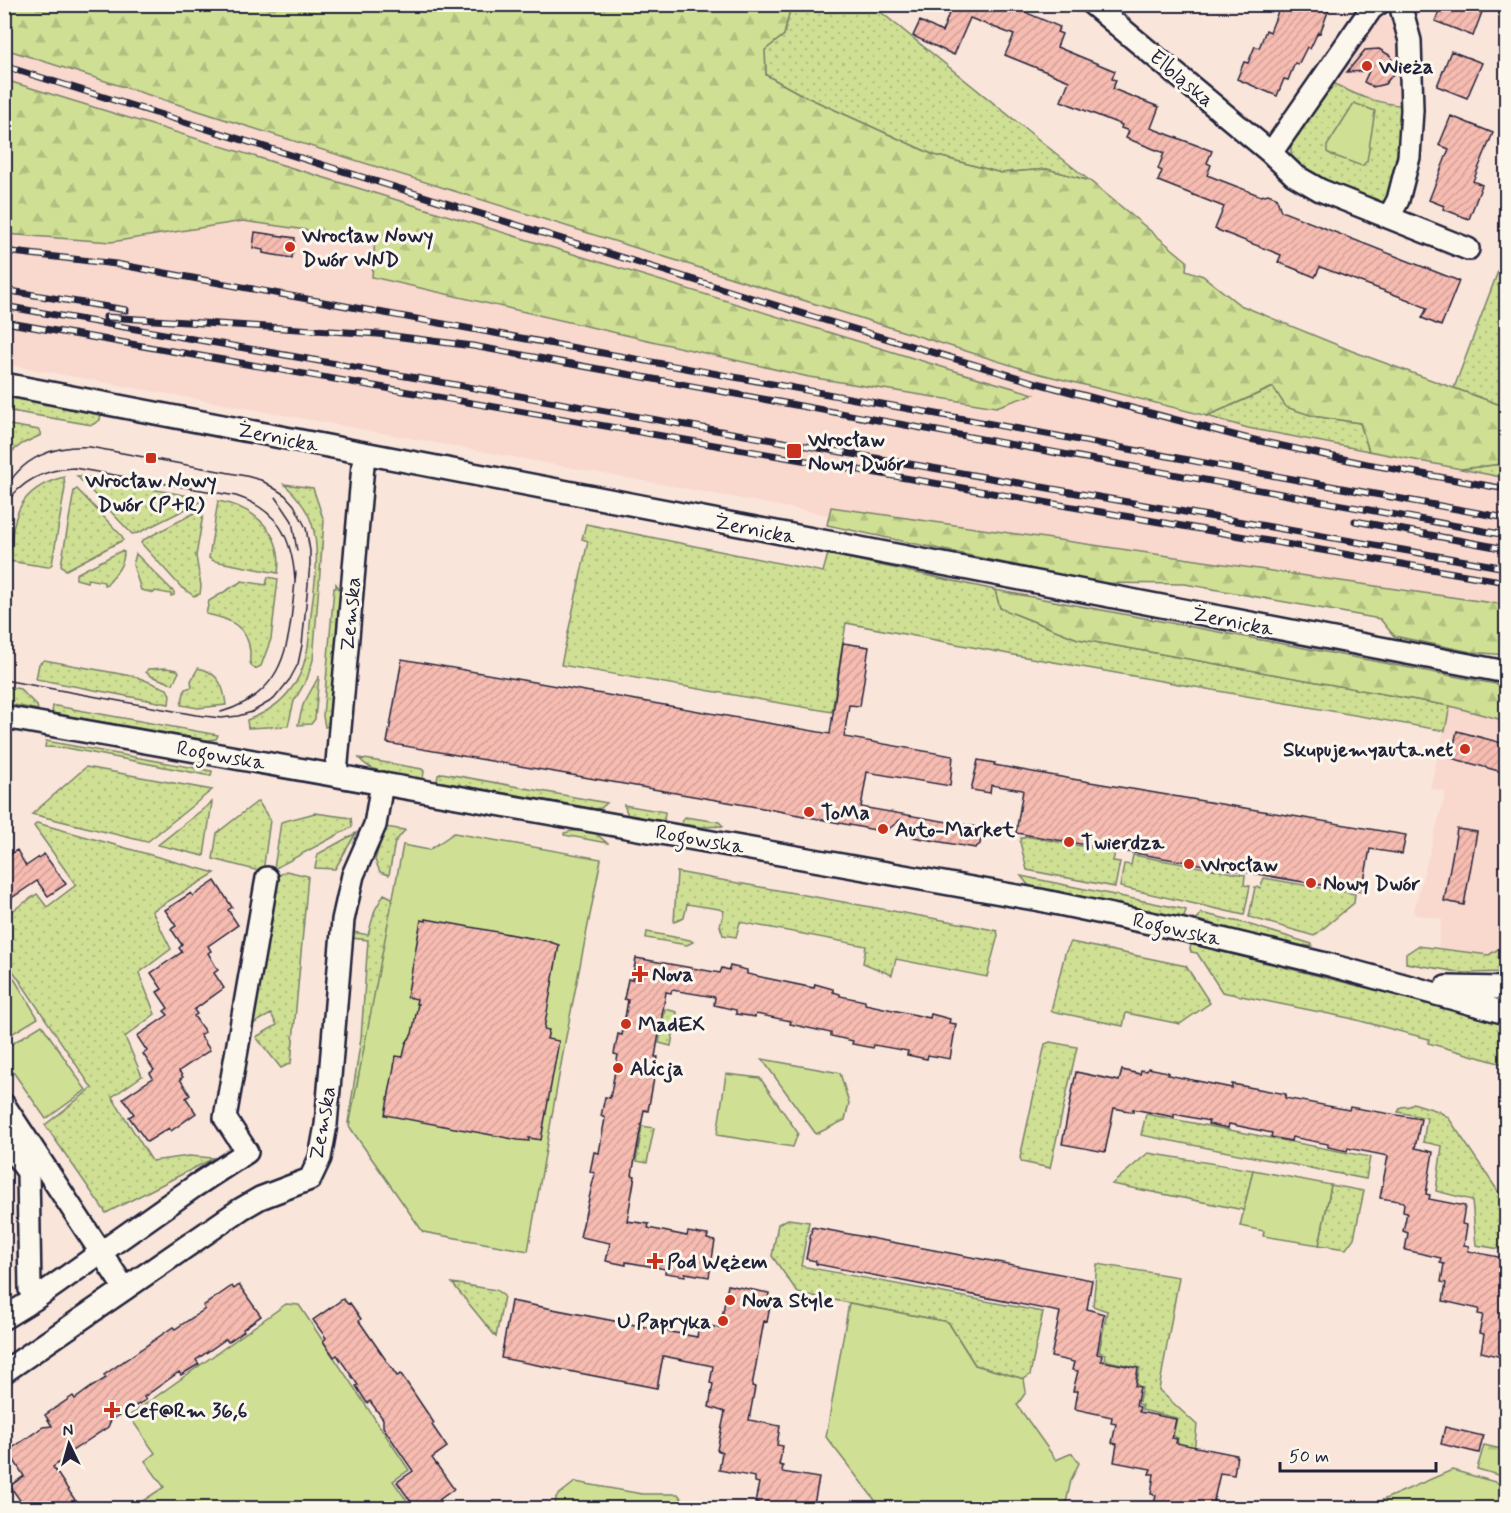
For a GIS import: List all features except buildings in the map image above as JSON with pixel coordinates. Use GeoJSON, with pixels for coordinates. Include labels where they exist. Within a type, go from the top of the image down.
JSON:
{"type":"FeatureCollection","features":[{"type":"Feature","properties":{"kind":"street","name":"Elbląska"},"geometry":{"type":"LineString","coordinates":[[1092,4],[1271,153],[1294,175],[1320,190],[1468,249]]}},
{"type":"Feature","properties":{"kind":"street"},"geometry":{"type":"LineString","coordinates":[[1271,153],[1371,9],[1378,4]]}},
{"type":"Feature","properties":{"kind":"street"},"geometry":{"type":"LineString","coordinates":[[1389,217],[1398,200],[1409,157],[1413,110],[1410,41],[1400,4]]}},
{"type":"Feature","properties":{"kind":"street","name":"Żernicka"},"geometry":{"type":"LineString","coordinates":[[4,384],[1506,672]]}},
{"type":"Feature","properties":{"kind":"street","name":"Zemska"},"geometry":{"type":"LineString","coordinates":[[336,774],[364,454]]}},
{"type":"Feature","properties":{"kind":"street","name":"Rogowska"},"geometry":{"type":"LineString","coordinates":[[4,717],[1040,900],[1197,933],[1391,981],[1506,1013]]}},
{"type":"Feature","properties":{"kind":"street","name":"Zemska"},"geometry":{"type":"LineString","coordinates":[[4,1372],[260,1198],[310,1179],[320,1158],[326,1125],[343,920],[353,875],[375,825],[382,783]]}},
{"type":"Feature","properties":{"kind":"street"},"geometry":{"type":"LineString","coordinates":[[4,1318],[247,1152],[225,1118],[267,878]]}},
{"type":"Feature","properties":{"kind":"street","name":"Rogowska"},"geometry":{"type":"LineString","coordinates":[[1391,981],[1467,989],[1506,988]]}},
{"type":"Feature","properties":{"kind":"street"},"geometry":{"type":"LineString","coordinates":[[4,1105],[125,1288]]}},
{"type":"Feature","properties":{"kind":"street"},"geometry":{"type":"LineString","coordinates":[[4,1139],[28,1172],[30,1290],[35,1299]]}},
{"type":"Feature","properties":{"kind":"shaded area"},"geometry":{"type":"Polygon","coordinates":[[[1383,17],[1392,19],[1398,25],[1405,106],[1378,103],[1357,96],[1331,82],[1375,20],[1383,17]]]}},
{"type":"Feature","properties":{"kind":"shaded area"},"geometry":{"type":"Polygon","coordinates":[[[4,49],[1033,372],[1248,428],[1506,478],[1506,639],[5,364],[4,49]]]}},
{"type":"Feature","properties":{"kind":"shaded area"},"geometry":{"type":"Polygon","coordinates":[[[1450,706],[1506,721],[1506,944],[1489,955],[1438,947],[1442,919],[1413,914],[1446,792],[1430,788],[1450,706]]]}},
{"type":"Feature","properties":{"kind":"green space"},"geometry":{"type":"Polygon","coordinates":[[[4,5],[791,5],[784,35],[765,50],[766,75],[802,95],[934,155],[1001,173],[1047,169],[1090,181],[1187,261],[1186,270],[1203,276],[1240,305],[1352,351],[1506,407],[1506,450],[1501,464],[1461,469],[1369,451],[1360,423],[1313,416],[1286,407],[1273,387],[1207,416],[1033,372],[5,49],[4,5]]]}},
{"type":"Feature","properties":{"kind":"green space"},"geometry":{"type":"Polygon","coordinates":[[[791,5],[872,5],[1090,181],[1047,169],[1001,173],[934,155],[802,95],[766,75],[765,50],[784,35],[791,5]]]}},
{"type":"Feature","properties":{"kind":"green space"},"geometry":{"type":"Polygon","coordinates":[[[5,80],[1034,394],[996,407],[809,377],[372,277],[375,240],[243,221],[111,242],[5,234],[5,80]]]}},
{"type":"Feature","properties":{"kind":"green space"},"geometry":{"type":"Polygon","coordinates":[[[1331,82],[1367,98],[1405,106],[1406,129],[1392,194],[1381,203],[1368,203],[1300,172],[1291,155],[1291,141],[1331,82]]]}},
{"type":"Feature","properties":{"kind":"green space"},"geometry":{"type":"Polygon","coordinates":[[[1354,103],[1375,111],[1367,161],[1362,166],[1327,152],[1327,146],[1354,103]]]}},
{"type":"Feature","properties":{"kind":"green space"},"geometry":{"type":"Polygon","coordinates":[[[1500,266],[1506,268],[1506,407],[1454,388],[1500,266]]]}},
{"type":"Feature","properties":{"kind":"green space"},"geometry":{"type":"Polygon","coordinates":[[[1274,387],[1313,416],[1360,423],[1369,451],[1248,428],[1207,416],[1274,387]]]}},
{"type":"Feature","properties":{"kind":"green space"},"geometry":{"type":"Polygon","coordinates":[[[4,395],[101,412],[100,420],[92,425],[5,410],[4,395]]]}},
{"type":"Feature","properties":{"kind":"green space"},"geometry":{"type":"Polygon","coordinates":[[[9,425],[39,430],[41,435],[22,444],[5,457],[5,429],[9,425]]]}},
{"type":"Feature","properties":{"kind":"green space"},"geometry":{"type":"Polygon","coordinates":[[[1506,450],[1506,478],[1461,469],[1501,464],[1506,450]]]}},
{"type":"Feature","properties":{"kind":"green space"},"geometry":{"type":"Polygon","coordinates":[[[77,476],[80,476],[206,499],[132,534],[77,476]]]}},
{"type":"Feature","properties":{"kind":"green space"},"geometry":{"type":"Polygon","coordinates":[[[64,477],[65,488],[52,564],[48,567],[9,561],[13,531],[20,507],[36,489],[64,477]]]}},
{"type":"Feature","properties":{"kind":"green space"},"geometry":{"type":"Polygon","coordinates":[[[284,484],[313,488],[324,521],[313,660],[307,679],[294,701],[288,726],[248,728],[247,720],[271,708],[294,685],[302,669],[308,646],[316,570],[315,535],[304,507],[284,484]]]}},
{"type":"Feature","properties":{"kind":"green space"},"geometry":{"type":"Polygon","coordinates":[[[77,489],[122,536],[123,540],[66,570],[61,565],[74,491],[77,489]]]}},
{"type":"Feature","properties":{"kind":"green space"},"geometry":{"type":"Polygon","coordinates":[[[218,501],[243,509],[264,524],[276,546],[279,559],[278,573],[214,561],[209,558],[218,501]]]}},
{"type":"Feature","properties":{"kind":"green space"},"geometry":{"type":"Polygon","coordinates":[[[831,507],[1506,605],[1506,655],[1471,652],[1394,636],[1380,619],[1185,584],[1099,583],[827,525],[831,507]]]}},
{"type":"Feature","properties":{"kind":"green space"},"geometry":{"type":"Polygon","coordinates":[[[198,511],[203,515],[196,556],[201,586],[200,594],[194,596],[181,587],[141,543],[198,511]]]}},
{"type":"Feature","properties":{"kind":"green space"},"geometry":{"type":"Polygon","coordinates":[[[586,524],[823,572],[828,554],[995,590],[1000,608],[1078,639],[1450,706],[1445,731],[846,623],[832,712],[561,665],[588,541],[582,539],[586,524]]]}},
{"type":"Feature","properties":{"kind":"green space"},"geometry":{"type":"Polygon","coordinates":[[[121,551],[124,552],[124,557],[121,566],[107,584],[88,579],[87,582],[76,579],[76,574],[121,551]]]}},
{"type":"Feature","properties":{"kind":"green space"},"geometry":{"type":"Polygon","coordinates":[[[136,554],[174,592],[174,595],[141,590],[133,565],[136,554]]]}},
{"type":"Feature","properties":{"kind":"green space"},"geometry":{"type":"Polygon","coordinates":[[[268,577],[278,579],[271,639],[261,666],[255,669],[250,664],[248,643],[241,630],[229,621],[206,614],[209,601],[242,581],[266,585],[268,577]]]}},
{"type":"Feature","properties":{"kind":"green space"},"geometry":{"type":"Polygon","coordinates":[[[336,584],[340,590],[330,721],[329,726],[325,727],[323,716],[336,584]]]}},
{"type":"Feature","properties":{"kind":"green space"},"geometry":{"type":"Polygon","coordinates":[[[995,590],[1506,686],[1506,721],[1450,706],[1078,639],[1000,608],[995,590]]]}},
{"type":"Feature","properties":{"kind":"green space"},"geometry":{"type":"Polygon","coordinates":[[[44,660],[137,677],[167,689],[170,695],[169,704],[36,679],[39,664],[44,660]]]}},
{"type":"Feature","properties":{"kind":"green space"},"geometry":{"type":"Polygon","coordinates":[[[166,668],[179,672],[173,684],[146,672],[148,669],[166,668]]]}},
{"type":"Feature","properties":{"kind":"green space"},"geometry":{"type":"Polygon","coordinates":[[[198,668],[211,673],[219,681],[226,705],[198,708],[181,705],[185,689],[192,687],[191,681],[198,668]]]}},
{"type":"Feature","properties":{"kind":"green space"},"geometry":{"type":"Polygon","coordinates":[[[319,676],[315,719],[311,724],[298,725],[303,705],[319,676]]]}},
{"type":"Feature","properties":{"kind":"green space"},"geometry":{"type":"Polygon","coordinates":[[[5,686],[20,689],[37,706],[38,710],[5,703],[5,686]]]}},
{"type":"Feature","properties":{"kind":"green space"},"geometry":{"type":"Polygon","coordinates":[[[53,706],[218,735],[216,739],[207,740],[52,713],[53,706]]]}},
{"type":"Feature","properties":{"kind":"green space"},"geometry":{"type":"Polygon","coordinates":[[[46,741],[212,771],[211,776],[67,748],[45,747],[46,741]]]}},
{"type":"Feature","properties":{"kind":"green space"},"geometry":{"type":"Polygon","coordinates":[[[359,758],[422,769],[423,779],[380,772],[359,758]]]}},
{"type":"Feature","properties":{"kind":"green space"},"geometry":{"type":"Polygon","coordinates":[[[86,767],[212,790],[147,842],[32,814],[86,767]]]}},
{"type":"Feature","properties":{"kind":"green space"},"geometry":{"type":"Polygon","coordinates":[[[442,773],[607,803],[601,808],[593,809],[437,781],[438,775],[442,773]]]}},
{"type":"Feature","properties":{"kind":"green space"},"geometry":{"type":"Polygon","coordinates":[[[258,801],[270,820],[263,872],[213,859],[217,833],[258,801]]]}},
{"type":"Feature","properties":{"kind":"green space"},"geometry":{"type":"Polygon","coordinates":[[[212,802],[204,856],[158,845],[212,802]]]}},
{"type":"Feature","properties":{"kind":"green space"},"geometry":{"type":"Polygon","coordinates":[[[624,805],[665,812],[664,821],[628,815],[624,805]]]}},
{"type":"Feature","properties":{"kind":"green space"},"geometry":{"type":"Polygon","coordinates":[[[315,813],[351,818],[352,827],[274,869],[281,822],[315,813]]]}},
{"type":"Feature","properties":{"kind":"green space"},"geometry":{"type":"Polygon","coordinates":[[[685,817],[719,822],[723,826],[701,827],[681,824],[685,817]]]}},
{"type":"Feature","properties":{"kind":"green space"},"geometry":{"type":"Polygon","coordinates":[[[37,823],[215,873],[152,911],[171,949],[139,973],[155,1014],[125,1037],[142,1076],[112,1097],[152,1161],[189,1156],[214,1158],[106,1213],[45,1125],[92,1088],[5,959],[5,916],[37,894],[47,907],[76,885],[34,826],[37,823]]]}},
{"type":"Feature","properties":{"kind":"green space"},"geometry":{"type":"Polygon","coordinates":[[[385,827],[405,830],[395,842],[389,875],[380,872],[375,860],[385,827]]]}},
{"type":"Feature","properties":{"kind":"green space"},"geometry":{"type":"Polygon","coordinates":[[[572,831],[593,831],[607,843],[564,835],[572,831]]]}},
{"type":"Feature","properties":{"kind":"green space"},"geometry":{"type":"Polygon","coordinates":[[[356,833],[335,869],[315,868],[318,854],[356,833]]]}},
{"type":"Feature","properties":{"kind":"green space"},"geometry":{"type":"Polygon","coordinates":[[[454,833],[601,859],[565,1042],[528,1251],[423,1232],[349,1126],[403,845],[429,850],[454,833]]]}},
{"type":"Feature","properties":{"kind":"green space"},"geometry":{"type":"Polygon","coordinates":[[[1025,836],[1115,852],[1113,861],[1120,862],[1115,887],[1027,870],[1020,842],[1025,836]]]}},
{"type":"Feature","properties":{"kind":"green space"},"geometry":{"type":"Polygon","coordinates":[[[1133,855],[1245,875],[1244,885],[1250,886],[1244,915],[1120,887],[1124,864],[1131,865],[1133,855]]]}},
{"type":"Feature","properties":{"kind":"green space"},"geometry":{"type":"Polygon","coordinates":[[[286,871],[308,876],[291,1063],[281,1068],[256,1037],[277,1025],[271,1014],[249,1026],[278,876],[286,871]]]}},
{"type":"Feature","properties":{"kind":"green space"},"geometry":{"type":"Polygon","coordinates":[[[677,872],[997,931],[998,935],[987,977],[896,959],[892,975],[863,963],[866,946],[740,922],[736,937],[723,935],[720,926],[724,911],[719,909],[687,904],[684,918],[674,922],[677,872]]]}},
{"type":"Feature","properties":{"kind":"green space"},"geometry":{"type":"Polygon","coordinates":[[[1021,876],[1186,910],[1184,918],[1029,886],[1021,876]]]}},
{"type":"Feature","properties":{"kind":"green space"},"geometry":{"type":"Polygon","coordinates":[[[1264,878],[1355,894],[1354,903],[1314,936],[1249,917],[1255,887],[1260,888],[1264,878]]]}},
{"type":"Feature","properties":{"kind":"green space"},"geometry":{"type":"Polygon","coordinates":[[[384,894],[394,899],[359,1120],[348,1123],[361,1038],[368,940],[352,938],[353,932],[368,935],[375,910],[384,894]]]}},
{"type":"Feature","properties":{"kind":"green space"},"geometry":{"type":"Polygon","coordinates":[[[1201,913],[1244,923],[1312,944],[1312,946],[1297,946],[1197,920],[1201,913]]]}},
{"type":"Feature","properties":{"kind":"green space"},"geometry":{"type":"Polygon","coordinates":[[[647,932],[693,942],[687,945],[646,938],[647,932]]]}},
{"type":"Feature","properties":{"kind":"green space"},"geometry":{"type":"Polygon","coordinates":[[[1071,942],[1186,966],[1210,1003],[1180,1024],[1126,1013],[1123,1026],[1051,1011],[1065,953],[1071,942]]]}},
{"type":"Feature","properties":{"kind":"green space"},"geometry":{"type":"Polygon","coordinates":[[[1191,944],[1506,1023],[1506,1065],[1428,1043],[1429,1039],[1349,1018],[1222,992],[1197,953],[1191,952],[1191,944]]]}},
{"type":"Feature","properties":{"kind":"green space"},"geometry":{"type":"Polygon","coordinates":[[[1506,944],[1506,972],[1464,973],[1406,963],[1406,954],[1418,946],[1489,955],[1506,944]]]}},
{"type":"Feature","properties":{"kind":"green space"},"geometry":{"type":"Polygon","coordinates":[[[7,967],[38,1018],[5,1038],[4,968],[7,967]]]}},
{"type":"Feature","properties":{"kind":"green space"},"geometry":{"type":"Polygon","coordinates":[[[665,1009],[677,1012],[671,1046],[659,1043],[665,1009]]]}},
{"type":"Feature","properties":{"kind":"green space"},"geometry":{"type":"Polygon","coordinates":[[[42,1025],[86,1090],[46,1119],[4,1059],[5,1048],[42,1025]]]}},
{"type":"Feature","properties":{"kind":"green space"},"geometry":{"type":"Polygon","coordinates":[[[1050,1042],[1077,1047],[1050,1168],[1022,1162],[1020,1158],[1045,1044],[1050,1042]]]}},
{"type":"Feature","properties":{"kind":"green space"},"geometry":{"type":"Polygon","coordinates":[[[762,1059],[840,1073],[849,1103],[845,1120],[816,1134],[762,1059]]]}},
{"type":"Feature","properties":{"kind":"green space"},"geometry":{"type":"Polygon","coordinates":[[[726,1074],[760,1078],[798,1133],[793,1147],[717,1135],[726,1074]]]}},
{"type":"Feature","properties":{"kind":"green space"},"geometry":{"type":"Polygon","coordinates":[[[1413,1103],[1438,1111],[1448,1117],[1506,1203],[1506,1250],[1476,1245],[1472,1200],[1436,1191],[1442,1146],[1423,1142],[1427,1118],[1398,1112],[1401,1107],[1410,1106],[1413,1103]]]}},
{"type":"Feature","properties":{"kind":"green space"},"geometry":{"type":"Polygon","coordinates":[[[1146,1114],[1370,1157],[1366,1179],[1141,1135],[1146,1114]]]}},
{"type":"Feature","properties":{"kind":"green space"},"geometry":{"type":"Polygon","coordinates":[[[642,1126],[654,1128],[647,1163],[636,1161],[642,1126]]]}},
{"type":"Feature","properties":{"kind":"green space"},"geometry":{"type":"Polygon","coordinates":[[[1148,1153],[1253,1170],[1244,1210],[1112,1184],[1148,1153]]]}},
{"type":"Feature","properties":{"kind":"green space"},"geometry":{"type":"Polygon","coordinates":[[[1253,1170],[1331,1185],[1319,1245],[1263,1236],[1264,1231],[1240,1226],[1253,1170]]]}},
{"type":"Feature","properties":{"kind":"green space"},"geometry":{"type":"Polygon","coordinates":[[[1331,1185],[1364,1191],[1354,1238],[1346,1249],[1319,1245],[1331,1185]]]}},
{"type":"Feature","properties":{"kind":"green space"},"geometry":{"type":"Polygon","coordinates":[[[788,1219],[809,1222],[801,1266],[1043,1312],[1030,1375],[1024,1379],[975,1365],[948,1322],[798,1293],[772,1256],[778,1224],[788,1219]]]}},
{"type":"Feature","properties":{"kind":"green space"},"geometry":{"type":"Polygon","coordinates":[[[1097,1264],[1179,1277],[1159,1390],[1197,1425],[1193,1460],[1175,1455],[1178,1438],[1173,1436],[1177,1418],[1142,1410],[1142,1405],[1138,1404],[1142,1388],[1136,1384],[1140,1368],[1104,1360],[1105,1354],[1099,1352],[1107,1311],[1093,1306],[1097,1264]]]}},
{"type":"Feature","properties":{"kind":"green space"},"geometry":{"type":"Polygon","coordinates":[[[452,1283],[496,1290],[504,1296],[496,1337],[452,1283]]]}},
{"type":"Feature","properties":{"kind":"green space"},"geometry":{"type":"Polygon","coordinates":[[[849,1303],[948,1322],[975,1365],[1024,1379],[1026,1392],[1017,1405],[1056,1460],[1072,1453],[1079,1463],[1071,1480],[1065,1508],[881,1508],[826,1437],[849,1303]]]}},
{"type":"Feature","properties":{"kind":"green space"},"geometry":{"type":"Polygon","coordinates":[[[286,1304],[299,1305],[409,1470],[393,1481],[410,1505],[406,1508],[132,1508],[164,1487],[145,1461],[155,1453],[129,1416],[286,1304]]]}},
{"type":"Feature","properties":{"kind":"green space"},"geometry":{"type":"Polygon","coordinates":[[[1484,1445],[1506,1450],[1506,1477],[1477,1469],[1484,1445]]]}},
{"type":"Feature","properties":{"kind":"green space"},"geometry":{"type":"Polygon","coordinates":[[[1452,1470],[1506,1485],[1506,1508],[1364,1508],[1452,1470]]]}},
{"type":"Feature","properties":{"kind":"green space"},"geometry":{"type":"Polygon","coordinates":[[[575,1482],[642,1494],[678,1494],[688,1508],[555,1508],[556,1497],[575,1482]]]}},
{"type":"Feature","properties":{"kind":"tram line"},"geometry":{"type":"LineString","coordinates":[[4,492],[11,480],[29,462],[51,451],[77,447],[90,447],[246,476],[261,480],[285,495],[294,505],[306,528],[310,551],[302,645],[298,664],[290,679],[274,699],[252,712],[221,718],[196,715],[4,680]]}},
{"type":"Feature","properties":{"kind":"tram line"},"geometry":{"type":"LineString","coordinates":[[4,506],[18,490],[34,478],[53,471],[74,468],[236,496],[263,509],[280,527],[290,551],[295,580]]}},
{"type":"Feature","properties":{"kind":"tram line"},"geometry":{"type":"LineString","coordinates":[[276,497],[292,521],[297,551]]}},
{"type":"Feature","properties":{"kind":"tram line"},"geometry":{"type":"LineString","coordinates":[[221,712],[244,703],[262,690],[274,675],[288,638],[296,572]]}},
{"type":"Feature","properties":{"kind":"railway"},"geometry":{"type":"LineString","coordinates":[[4,66],[807,315],[1033,382],[1245,438],[1367,464],[1506,489]]}},
{"type":"Feature","properties":{"kind":"railway"},"geometry":{"type":"LineString","coordinates":[[4,251],[116,264],[1506,518]]}},
{"type":"Feature","properties":{"kind":"railway"},"geometry":{"type":"LineString","coordinates":[[4,290],[126,310]]}},
{"type":"Feature","properties":{"kind":"railway"},"geometry":{"type":"LineString","coordinates":[[4,306],[1506,568]]}},
{"type":"Feature","properties":{"kind":"railway"},"geometry":{"type":"LineString","coordinates":[[106,317],[378,334],[473,346],[1506,535]]}},
{"type":"Feature","properties":{"kind":"railway"},"geometry":{"type":"LineString","coordinates":[[4,322],[1506,582]]}},
{"type":"Feature","properties":{"kind":"railway"},"geometry":{"type":"LineString","coordinates":[[1355,521],[1506,549]]}},
{"type":"Feature","properties":{"kind":"place","name":"Wieża"},"geometry":{"type":"Point","coordinates":[1367,66]}},
{"type":"Feature","properties":{"kind":"place","name":"Wrocław Nowy Dwór WND"},"geometry":{"type":"Point","coordinates":[290,247]}},
{"type":"Feature","properties":{"kind":"place","name":"Wrocław Nowy Dwór"},"geometry":{"type":"Point","coordinates":[794,451]}},
{"type":"Feature","properties":{"kind":"place","name":"Wrocław Nowy Dwór (P+R)"},"geometry":{"type":"Point","coordinates":[151,458]}},
{"type":"Feature","properties":{"kind":"place","name":"Skupujemyauta.net"},"geometry":{"type":"Point","coordinates":[1465,749]}},
{"type":"Feature","properties":{"kind":"place","name":"ToMa"},"geometry":{"type":"Point","coordinates":[809,812]}},
{"type":"Feature","properties":{"kind":"place","name":"Auto-Market"},"geometry":{"type":"Point","coordinates":[883,829]}},
{"type":"Feature","properties":{"kind":"place","name":"Twierdza"},"geometry":{"type":"Point","coordinates":[1069,842]}},
{"type":"Feature","properties":{"kind":"place","name":"Wrocław"},"geometry":{"type":"Point","coordinates":[1189,864]}},
{"type":"Feature","properties":{"kind":"place","name":"Nowy Dwór"},"geometry":{"type":"Point","coordinates":[1311,883]}},
{"type":"Feature","properties":{"kind":"place","name":"Nova"},"geometry":{"type":"Point","coordinates":[640,974]}},
{"type":"Feature","properties":{"kind":"place","name":"MadEX"},"geometry":{"type":"Point","coordinates":[626,1024]}},
{"type":"Feature","properties":{"kind":"place","name":"Alicja"},"geometry":{"type":"Point","coordinates":[618,1068]}},
{"type":"Feature","properties":{"kind":"place","name":"Pod Wężem"},"geometry":{"type":"Point","coordinates":[655,1261]}},
{"type":"Feature","properties":{"kind":"place","name":"Nova Style"},"geometry":{"type":"Point","coordinates":[730,1300]}},
{"type":"Feature","properties":{"kind":"place","name":"U Papryka"},"geometry":{"type":"Point","coordinates":[723,1321]}},
{"type":"Feature","properties":{"kind":"place","name":"Cef@Rm 36,6"},"geometry":{"type":"Point","coordinates":[112,1410]}}]}
